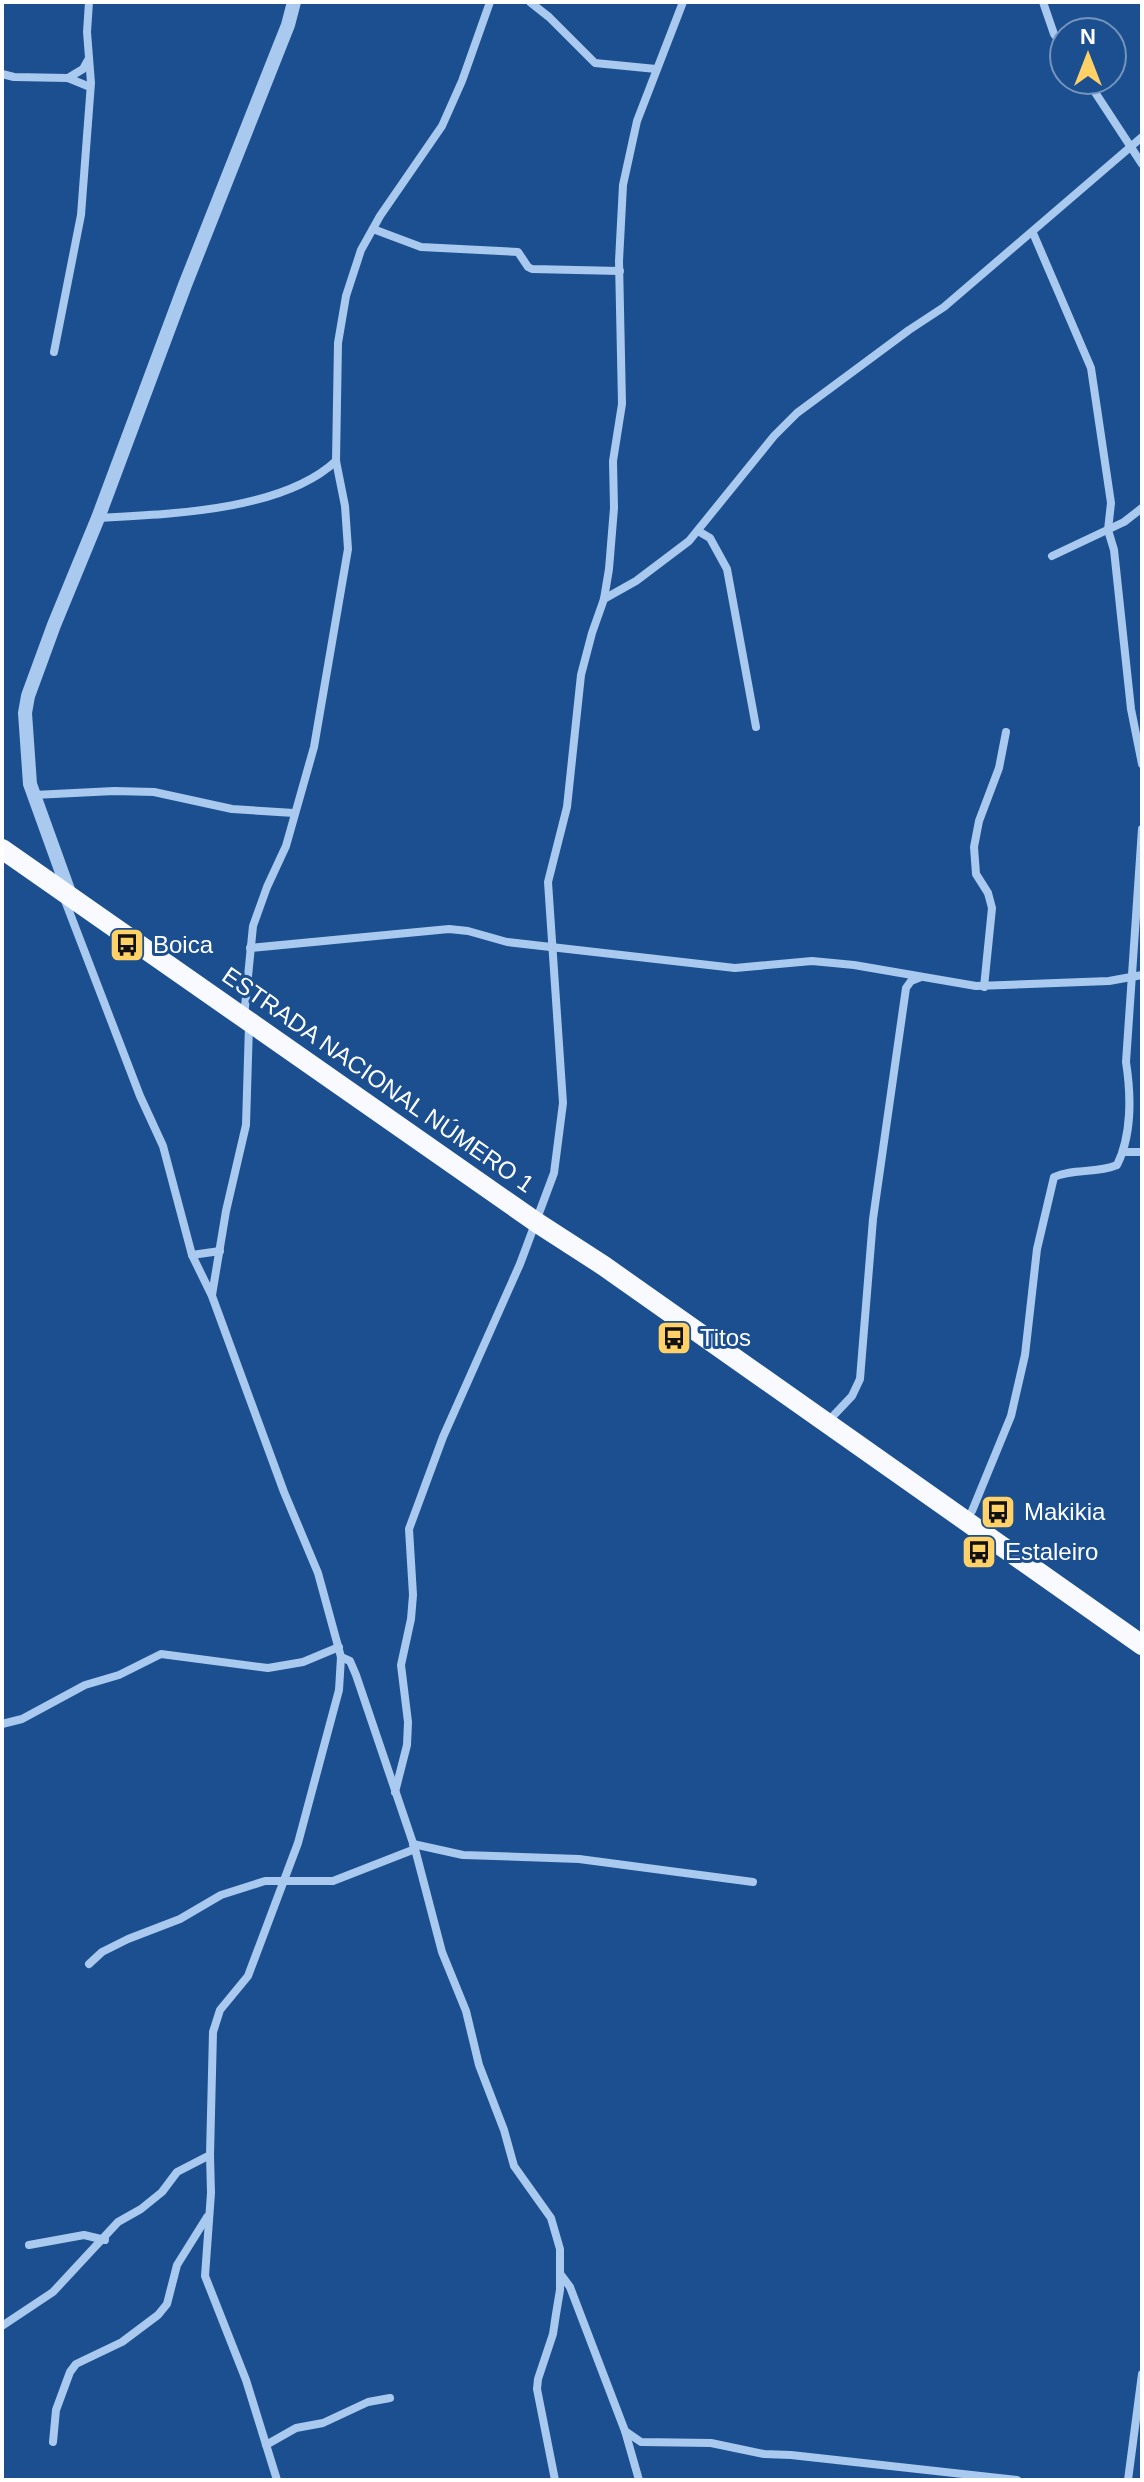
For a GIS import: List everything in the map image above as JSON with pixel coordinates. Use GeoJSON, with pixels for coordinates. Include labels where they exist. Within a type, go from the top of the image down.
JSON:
{"type":"FeatureCollection","features":[{"type":"Feature","properties":{"kind":"highway","name":"ESTRADA NACIONAL NÚMERO 1"},"geometry":{"type":"LineString","coordinates":[[2,849],[1142,1645]]}},
{"type":"Feature","properties":{"kind":"street"},"geometry":{"type":"LineString","coordinates":[[54,352],[81,215],[90,87],[89,2]]}},
{"type":"Feature","properties":{"kind":"street"},"geometry":{"type":"LineString","coordinates":[[277,2480],[246,2380],[205,2276],[213,2032],[217,2015],[248,1976],[298,1843],[339,1690],[340,1652],[318,1573],[284,1492],[212,1296],[192,1255],[163,1146],[140,1096],[65,891],[30,784],[25,713],[28,696],[54,625],[288,25],[294,2]]}},
{"type":"Feature","properties":{"kind":"street"},"geometry":{"type":"LineString","coordinates":[[212,1296],[246,1125],[250,948],[257,911],[286,846],[314,747],[348,549],[345,506],[336,461],[340,319],[361,250],[442,126],[462,81],[490,2]]}},
{"type":"Feature","properties":{"kind":"street"},"geometry":{"type":"LineString","coordinates":[[530,2],[595,63],[656,69]]}},
{"type":"Feature","properties":{"kind":"street"},"geometry":{"type":"LineString","coordinates":[[395,1792],[407,1745],[408,1722],[401,1665],[413,1595],[409,1529],[443,1437],[554,1173],[563,1103],[548,882],[567,807],[581,675],[604,599],[613,536],[613,461],[622,404],[620,271],[623,185],[637,121],[683,2]]}},
{"type":"Feature","properties":{"kind":"street"},"geometry":{"type":"LineString","coordinates":[[68,78],[83,69],[88,58]]}},
{"type":"Feature","properties":{"kind":"street"},"geometry":{"type":"LineString","coordinates":[[2,74],[68,78],[90,87]]}},
{"type":"Feature","properties":{"kind":"street"},"geometry":{"type":"LineString","coordinates":[[1098,96],[1142,164]]}},
{"type":"Feature","properties":{"kind":"street"},"geometry":{"type":"LineString","coordinates":[[604,599],[646,574],[689,541],[774,436],[797,413],[944,307],[1142,137]]}},
{"type":"Feature","properties":{"kind":"street"},"geometry":{"type":"LineString","coordinates":[[373,229],[421,247],[518,252],[532,269],[620,271]]}},
{"type":"Feature","properties":{"kind":"street"},"geometry":{"type":"LineString","coordinates":[[1033,233],[1080,335],[1091,368],[1111,503],[1108,530],[1114,550],[1131,709],[1142,764]]}},
{"type":"Feature","properties":{"kind":"street"},"geometry":{"type":"LineString","coordinates":[[98,518],[191,511],[258,499],[307,483],[336,461]]}},
{"type":"Feature","properties":{"kind":"street"},"geometry":{"type":"LineString","coordinates":[[1052,556],[1108,530],[1142,508]]}},
{"type":"Feature","properties":{"kind":"street"},"geometry":{"type":"LineString","coordinates":[[698,531],[710,538],[727,569],[756,727]]}},
{"type":"Feature","properties":{"kind":"street"},"geometry":{"type":"LineString","coordinates":[[984,987],[992,908],[988,893],[976,874],[974,847],[979,821],[999,768],[1006,732]]}},
{"type":"Feature","properties":{"kind":"street"},"geometry":{"type":"LineString","coordinates":[[34,795],[154,792],[232,809],[294,813]]}},
{"type":"Feature","properties":{"kind":"street"},"geometry":{"type":"LineString","coordinates":[[972,1511],[1011,1416],[1025,1355],[1037,1249],[1054,1177],[1065,1172],[1102,1171],[1117,1165],[1124,1152],[1130,1091],[1126,1062],[1137,976],[1142,829]]}},
{"type":"Feature","properties":{"kind":"street"},"geometry":{"type":"LineString","coordinates":[[250,948],[449,929],[507,942],[735,968],[812,961],[984,987],[1109,981],[1137,976]]}},
{"type":"Feature","properties":{"kind":"street"},"geometry":{"type":"LineString","coordinates":[[834,1415],[852,1396],[860,1379],[873,1219],[896,1044],[906,988],[911,981],[924,976]]}},
{"type":"Feature","properties":{"kind":"street"},"geometry":{"type":"LineString","coordinates":[[1124,1152],[1142,1152]]}},
{"type":"Feature","properties":{"kind":"street"},"geometry":{"type":"LineString","coordinates":[[192,1255],[220,1251]]}},
{"type":"Feature","properties":{"kind":"street"},"geometry":{"type":"LineString","coordinates":[[340,1652],[350,1661],[356,1675],[414,1846],[442,1952],[466,2011],[488,2091],[514,2166],[551,2218],[560,2249],[553,2334],[537,2389],[553,2478]]}},
{"type":"Feature","properties":{"kind":"street"},"geometry":{"type":"LineString","coordinates":[[2,1724],[32,1715],[85,1685],[119,1675],[161,1654],[268,1668],[340,1652]]}},
{"type":"Feature","properties":{"kind":"street"},"geometry":{"type":"LineString","coordinates":[[89,1964],[102,1952],[180,1919],[214,1897],[265,1881],[343,1878],[414,1846],[463,1855],[579,1859],[753,1882]]}},
{"type":"Feature","properties":{"kind":"street"},"geometry":{"type":"LineString","coordinates":[[2,2326],[53,2292],[105,2240],[118,2222],[162,2192],[177,2172],[210,2155]]}},
{"type":"Feature","properties":{"kind":"street"},"geometry":{"type":"LineString","coordinates":[[53,2442],[56,2410],[70,2372],[76,2364],[122,2342],[158,2315],[167,2304],[177,2265],[209,2213]]}},
{"type":"Feature","properties":{"kind":"street"},"geometry":{"type":"LineString","coordinates":[[29,2245],[84,2235],[105,2240]]}},
{"type":"Feature","properties":{"kind":"street"},"geometry":{"type":"LineString","coordinates":[[560,2274],[570,2287],[625,2431],[639,2480]]}},
{"type":"Feature","properties":{"kind":"street"},"geometry":{"type":"LineString","coordinates":[[1128,2480],[1142,2374]]}},
{"type":"Feature","properties":{"kind":"street"},"geometry":{"type":"LineString","coordinates":[[266,2445],[296,2428],[323,2423],[368,2402],[390,2398]]}},
{"type":"Feature","properties":{"kind":"street"},"geometry":{"type":"LineString","coordinates":[[625,2431],[641,2442],[711,2443],[764,2454],[1017,2480]]}},
{"type":"Feature","properties":{"kind":"place","name":"Boica"},"geometry":{"type":"Point","coordinates":[127,945]}},
{"type":"Feature","properties":{"kind":"place","name":"Titos"},"geometry":{"type":"Point","coordinates":[674,1338]}},
{"type":"Feature","properties":{"kind":"place","name":"Makikia"},"geometry":{"type":"Point","coordinates":[998,1512]}},
{"type":"Feature","properties":{"kind":"place","name":"Estaleiro"},"geometry":{"type":"Point","coordinates":[979,1552]}}]}
